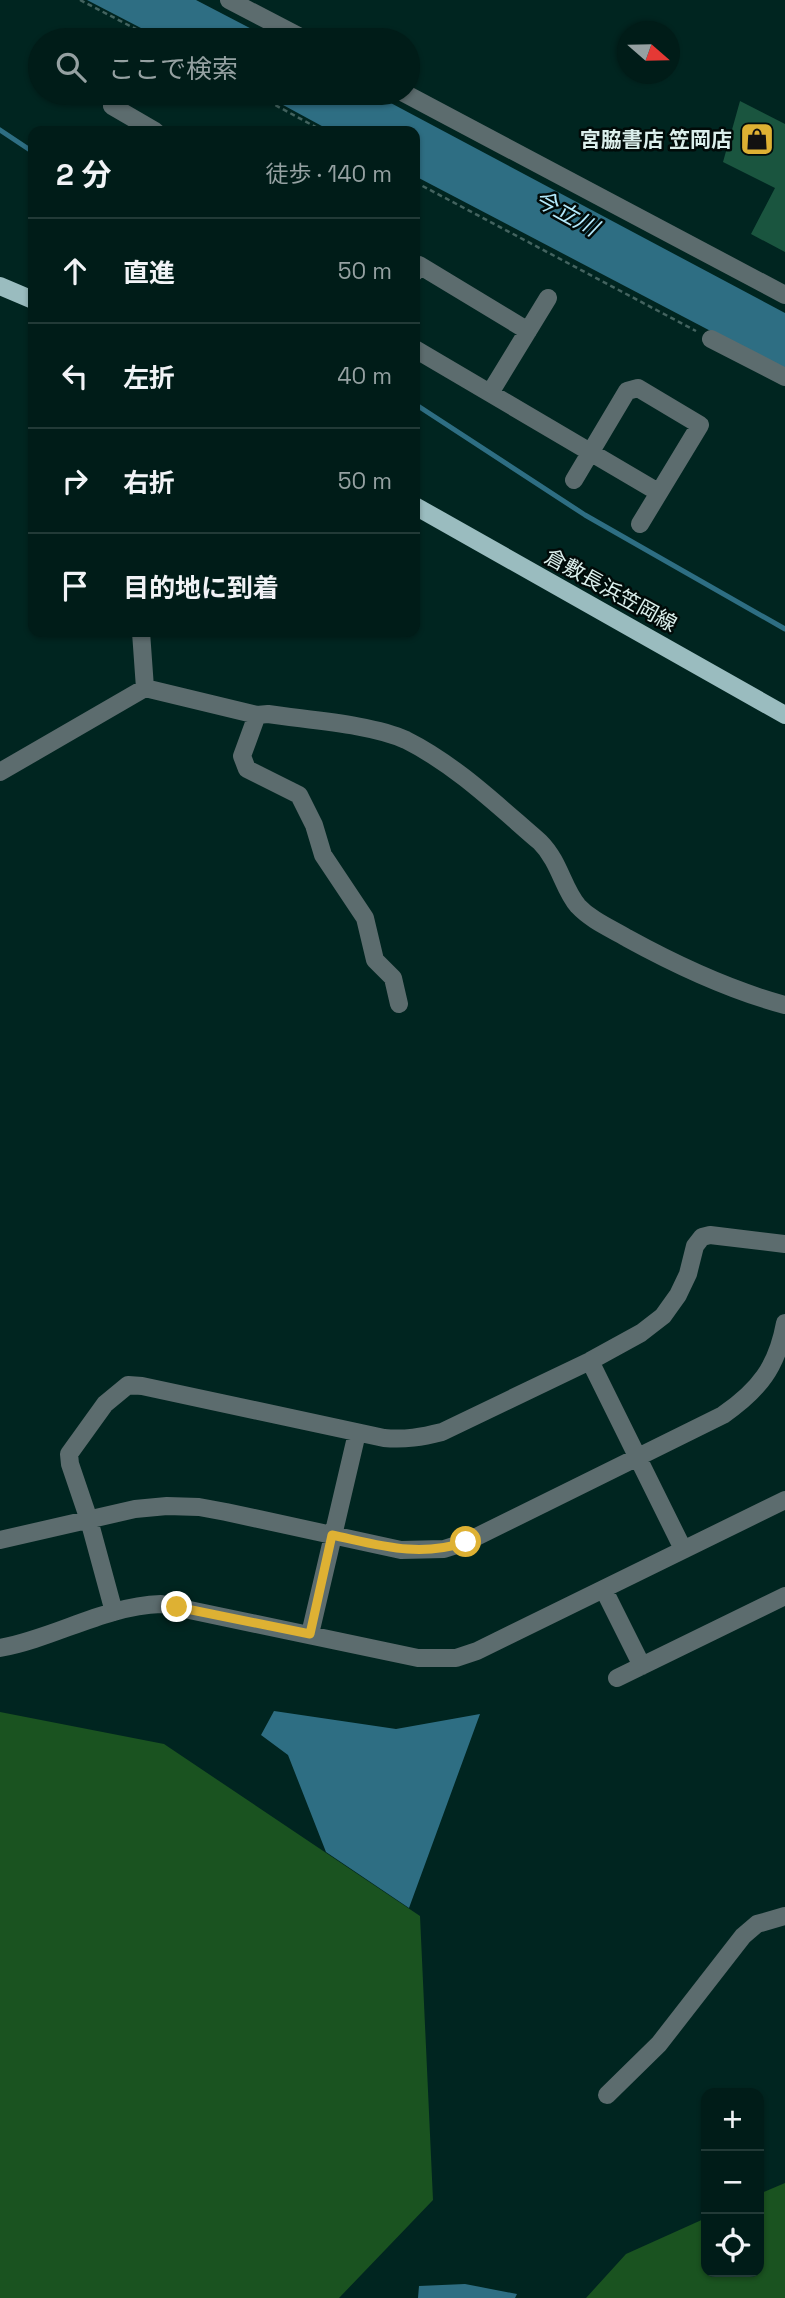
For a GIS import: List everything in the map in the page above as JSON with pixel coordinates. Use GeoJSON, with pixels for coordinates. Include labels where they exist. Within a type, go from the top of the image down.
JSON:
{"type":"FeatureCollection","features":[{"type":"Feature","properties":{"kind":"main road"},"geometry":{"type":"LineString","coordinates":[[0,286],[28,298]]}},
{"type":"Feature","properties":{"kind":"main road","name":"倉敷長浜笠岡線"},"geometry":{"type":"LineString","coordinates":[[420,509],[785,715]]}},
{"type":"Feature","properties":{"kind":"street"},"geometry":{"type":"LineString","coordinates":[[229,0],[283,28]]}},
{"type":"Feature","properties":{"kind":"street"},"geometry":{"type":"LineString","coordinates":[[420,101],[785,295]]}},
{"type":"Feature","properties":{"kind":"street"},"geometry":{"type":"LineString","coordinates":[[113,106],[127,124]]}},
{"type":"Feature","properties":{"kind":"street"},"geometry":{"type":"LineString","coordinates":[[420,266],[528,331]]}},
{"type":"Feature","properties":{"kind":"street"},"geometry":{"type":"LineString","coordinates":[[490,393],[548,298]]}},
{"type":"Feature","properties":{"kind":"street"},"geometry":{"type":"LineString","coordinates":[[711,339],[785,377]]}},
{"type":"Feature","properties":{"kind":"street"},"geometry":{"type":"LineString","coordinates":[[420,352],[658,492]]}},
{"type":"Feature","properties":{"kind":"street"},"geometry":{"type":"LineString","coordinates":[[573,480],[627,391],[638,388],[700,425],[640,524]]}},
{"type":"Feature","properties":{"kind":"street"},"geometry":{"type":"LineString","coordinates":[[141,637],[145,688]]}},
{"type":"Feature","properties":{"kind":"street"},"geometry":{"type":"LineString","coordinates":[[0,772],[145,688],[257,715],[268,714],[380,731],[406,740],[455,771],[540,842],[552,855],[576,903],[590,917],[677,965],[757,998],[785,1004]]}},
{"type":"Feature","properties":{"kind":"street"},"geometry":{"type":"LineString","coordinates":[[257,715],[242,756],[247,769],[299,795],[314,825],[323,855],[365,918],[375,960],[393,978],[399,1004]]}},
{"type":"Feature","properties":{"kind":"street"},"geometry":{"type":"LineString","coordinates":[[114,1612],[69,1454],[104,1404],[128,1385],[357,1433],[404,1440],[442,1432],[590,1361],[641,1333],[663,1316],[678,1295],[688,1274],[695,1247],[702,1237],[710,1235],[785,1244]]}},
{"type":"Feature","properties":{"kind":"street"},"geometry":{"type":"LineString","coordinates":[[0,1540],[135,1509],[167,1506],[199,1507],[401,1550],[444,1549],[466,1542],[723,1415],[742,1402],[770,1371],[780,1349],[785,1323]]}},
{"type":"Feature","properties":{"kind":"street"},"geometry":{"type":"LineString","coordinates":[[590,1361],[683,1549]]}},
{"type":"Feature","properties":{"kind":"street"},"geometry":{"type":"LineString","coordinates":[[310,1634],[357,1433]]}},
{"type":"Feature","properties":{"kind":"street"},"geometry":{"type":"LineString","coordinates":[[0,1648],[114,1612],[161,1604],[418,1658],[456,1658],[477,1651],[785,1500]]}},
{"type":"Feature","properties":{"kind":"street"},"geometry":{"type":"LineString","coordinates":[[604,1590],[642,1666]]}},
{"type":"Feature","properties":{"kind":"street"},"geometry":{"type":"LineString","coordinates":[[617,1678],[785,1596]]}},
{"type":"Feature","properties":{"kind":"street"},"geometry":{"type":"LineString","coordinates":[[607,2095],[659,2044],[743,1936],[757,1924],[785,1916]]}},
{"type":"Feature","properties":{"kind":"path"},"geometry":{"type":"LineString","coordinates":[[80,0],[134,28]]}},
{"type":"Feature","properties":{"kind":"path"},"geometry":{"type":"LineString","coordinates":[[275,105],[314,126]]}},
{"type":"Feature","properties":{"kind":"path"},"geometry":{"type":"LineString","coordinates":[[420,185],[711,339]]}},
{"type":"Feature","properties":{"kind":"green space"},"geometry":{"type":"Polygon","coordinates":[[[0,1712],[164,1744],[420,1916],[433,2200],[339,2298],[0,2298],[0,1712]]]}},
{"type":"Feature","properties":{"kind":"green space"},"geometry":{"type":"Polygon","coordinates":[[[785,2183],[785,2298],[586,2298],[626,2254],[701,2220],[701,2277],[764,2277],[764,2192],[785,2183]]]}},
{"type":"Feature","properties":{"kind":"water"},"geometry":{"type":"Polygon","coordinates":[[[87,0],[196,0],[250,28],[141,28],[87,0]]]}},
{"type":"Feature","properties":{"kind":"water","name":"今立川"},"geometry":{"type":"Polygon","coordinates":[[[283,105],[395,105],[785,313],[785,370],[420,179],[420,126],[322,126],[283,105]]]}},
{"type":"Feature","properties":{"kind":"water"},"geometry":{"type":"Polygon","coordinates":[[[274,1711],[396,1729],[480,1714],[409,1908],[326,1852],[288,1755],[261,1735],[274,1711]]]}},
{"type":"Feature","properties":{"kind":"water"},"geometry":{"type":"Polygon","coordinates":[[[465,2284],[517,2294],[515,2298],[418,2298],[419,2286],[465,2284]]]}},
{"type":"Feature","properties":{"kind":"building","name":"宮脇書店 笠岡店"},"geometry":{"type":"Polygon","coordinates":[[[740,101],[785,124],[785,252],[751,234],[775,188],[723,162],[740,101]]]}},
{"type":"Feature","properties":{"kind":"waterway"},"geometry":{"type":"LineString","coordinates":[[0,130],[28,149]]}},
{"type":"Feature","properties":{"kind":"waterway"},"geometry":{"type":"LineString","coordinates":[[420,407],[585,515],[785,629]]}},
{"type":"Feature","properties":{"kind":"place","name":"宮脇書店 笠岡店"},"geometry":{"type":"Point","coordinates":[757,139]}},
{"type":"Feature","properties":{"kind":"route"},"geometry":{"type":"LineString","coordinates":[[177,1607],[310,1634],[332,1535],[401,1550],[444,1549],[466,1542]]}}]}
